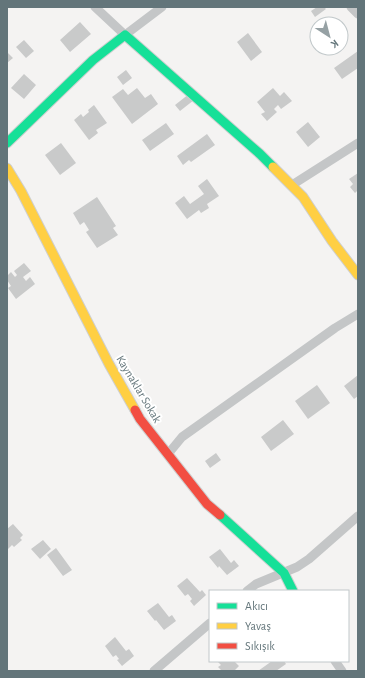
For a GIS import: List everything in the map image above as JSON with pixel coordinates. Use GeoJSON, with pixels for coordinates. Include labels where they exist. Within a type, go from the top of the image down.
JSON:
{"type":"FeatureCollection","features":[{"type":"Feature","properties":{"kind":"street"},"geometry":{"type":"LineString","coordinates":[[95,7],[260,154],[292,185],[358,275]]}},
{"type":"Feature","properties":{"kind":"street"},"geometry":{"type":"LineString","coordinates":[[7,143],[93,60],[162,7]]}},
{"type":"Feature","properties":{"kind":"street"},"geometry":{"type":"LineString","coordinates":[[351,7],[358,14]]}},
{"type":"Feature","properties":{"kind":"street"},"geometry":{"type":"LineString","coordinates":[[292,185],[358,143]]}},
{"type":"Feature","properties":{"kind":"street","name":"Kaynaklar Sokak"},"geometry":{"type":"LineString","coordinates":[[7,168],[21,190],[109,364],[140,419],[207,504],[284,573],[293,590]]}},
{"type":"Feature","properties":{"kind":"street"},"geometry":{"type":"LineString","coordinates":[[168,454],[182,437],[335,328],[358,314]]}},
{"type":"Feature","properties":{"kind":"street"},"geometry":{"type":"LineString","coordinates":[[248,590],[256,584],[297,567],[309,559],[358,516]]}},
{"type":"Feature","properties":{"kind":"street"},"geometry":{"type":"LineString","coordinates":[[154,671],[209,624]]}},
{"type":"Feature","properties":{"kind":"street"},"geometry":{"type":"LineString","coordinates":[[336,662],[342,671]]}},
{"type":"Feature","properties":{"kind":"building"},"geometry":{"type":"Polygon","coordinates":[[[317,7],[324,7],[326,9],[316,16],[314,16],[311,11],[317,7]]]}},
{"type":"Feature","properties":{"kind":"building"},"geometry":{"type":"Polygon","coordinates":[[[80,22],[91,34],[70,52],[60,40],[80,22]]]}},
{"type":"Feature","properties":{"kind":"building"},"geometry":{"type":"Polygon","coordinates":[[[248,33],[262,52],[251,61],[237,42],[248,33]]]}},
{"type":"Feature","properties":{"kind":"building"},"geometry":{"type":"Polygon","coordinates":[[[24,40],[34,51],[26,58],[16,47],[24,40]]]}},
{"type":"Feature","properties":{"kind":"building"},"geometry":{"type":"Polygon","coordinates":[[[358,51],[358,68],[342,79],[334,68],[358,51]]]}},
{"type":"Feature","properties":{"kind":"building"},"geometry":{"type":"Polygon","coordinates":[[[7,52],[13,58],[7,63],[7,52]]]}},
{"type":"Feature","properties":{"kind":"building"},"geometry":{"type":"Polygon","coordinates":[[[126,70],[132,78],[123,85],[117,77],[126,70]]]}},
{"type":"Feature","properties":{"kind":"building"},"geometry":{"type":"Polygon","coordinates":[[[24,74],[36,85],[24,99],[11,88],[24,74]]]}},
{"type":"Feature","properties":{"kind":"building"},"geometry":{"type":"Polygon","coordinates":[[[137,88],[145,98],[151,94],[158,104],[132,124],[112,97],[123,89],[128,95],[137,88]]]}},
{"type":"Feature","properties":{"kind":"building"},"geometry":{"type":"Polygon","coordinates":[[[273,88],[280,96],[284,92],[292,101],[281,109],[278,105],[274,109],[277,112],[267,121],[261,114],[265,112],[257,102],[273,88]]]}},
{"type":"Feature","properties":{"kind":"building"},"geometry":{"type":"Polygon","coordinates":[[[189,94],[194,100],[180,111],[175,105],[189,94]]]}},
{"type":"Feature","properties":{"kind":"building"},"geometry":{"type":"Polygon","coordinates":[[[94,105],[107,123],[96,130],[98,133],[89,140],[74,120],[81,114],[83,117],[94,105]]]}},
{"type":"Feature","properties":{"kind":"building"},"geometry":{"type":"Polygon","coordinates":[[[308,122],[320,137],[308,147],[296,132],[308,122]]]}},
{"type":"Feature","properties":{"kind":"building"},"geometry":{"type":"Polygon","coordinates":[[[166,123],[174,134],[150,151],[142,140],[166,123]]]}},
{"type":"Feature","properties":{"kind":"building"},"geometry":{"type":"Polygon","coordinates":[[[207,134],[215,145],[191,162],[189,160],[183,165],[177,156],[207,134]]]}},
{"type":"Feature","properties":{"kind":"building"},"geometry":{"type":"Polygon","coordinates":[[[61,143],[76,163],[60,175],[45,155],[61,143]]]}},
{"type":"Feature","properties":{"kind":"building"},"geometry":{"type":"Polygon","coordinates":[[[358,173],[358,190],[355,193],[350,187],[353,184],[349,179],[358,173]]]}},
{"type":"Feature","properties":{"kind":"building"},"geometry":{"type":"Polygon","coordinates":[[[207,179],[219,196],[207,204],[209,208],[201,213],[199,210],[187,219],[175,203],[184,196],[190,204],[204,194],[198,186],[207,179]]]}},
{"type":"Feature","properties":{"kind":"building"},"geometry":{"type":"Polygon","coordinates":[[[97,197],[116,226],[113,228],[118,235],[97,248],[86,232],[89,230],[84,222],[80,225],[73,213],[97,197]]]}},
{"type":"Feature","properties":{"kind":"building"},"geometry":{"type":"Polygon","coordinates":[[[24,263],[31,271],[23,277],[26,281],[30,277],[35,284],[16,299],[8,288],[11,286],[7,280],[7,276],[11,272],[15,277],[17,275],[14,271],[24,263]]]}},
{"type":"Feature","properties":{"kind":"building"},"geometry":{"type":"Polygon","coordinates":[[[358,375],[358,396],[354,399],[344,386],[358,375]]]}},
{"type":"Feature","properties":{"kind":"building"},"geometry":{"type":"Polygon","coordinates":[[[317,385],[330,403],[308,419],[295,401],[317,385]]]}},
{"type":"Feature","properties":{"kind":"building"},"geometry":{"type":"Polygon","coordinates":[[[283,420],[294,434],[271,451],[261,437],[283,420]]]}},
{"type":"Feature","properties":{"kind":"building"},"geometry":{"type":"Polygon","coordinates":[[[216,453],[221,460],[210,468],[205,461],[216,453]]]}},
{"type":"Feature","properties":{"kind":"building"},"geometry":{"type":"Polygon","coordinates":[[[13,524],[23,535],[20,538],[22,540],[14,547],[12,545],[7,550],[7,529],[13,524]]]}},
{"type":"Feature","properties":{"kind":"building"},"geometry":{"type":"Polygon","coordinates":[[[43,540],[51,549],[40,559],[31,549],[43,540]]]}},
{"type":"Feature","properties":{"kind":"building"},"geometry":{"type":"Polygon","coordinates":[[[56,548],[72,570],[63,576],[47,555],[56,548]]]}},
{"type":"Feature","properties":{"kind":"building"},"geometry":{"type":"Polygon","coordinates":[[[220,549],[231,563],[234,560],[239,566],[227,575],[219,566],[218,568],[209,557],[220,549]]]}},
{"type":"Feature","properties":{"kind":"building"},"geometry":{"type":"Polygon","coordinates":[[[187,578],[200,592],[202,590],[206,595],[194,606],[190,601],[192,599],[188,594],[185,596],[177,586],[187,578]]]}},
{"type":"Feature","properties":{"kind":"building"},"geometry":{"type":"Polygon","coordinates":[[[158,603],[169,617],[172,615],[176,621],[164,630],[147,611],[158,603]]]}},
{"type":"Feature","properties":{"kind":"building"},"geometry":{"type":"Polygon","coordinates":[[[115,637],[126,651],[129,649],[134,656],[122,666],[117,660],[119,659],[116,655],[113,657],[105,646],[115,637]]]}},
{"type":"Feature","properties":{"kind":"building"},"geometry":{"type":"Polygon","coordinates":[[[218,662],[235,662],[239,666],[234,671],[222,671],[218,667],[221,665],[218,662]]]}},
{"type":"Feature","properties":{"kind":"building"},"geometry":{"type":"Polygon","coordinates":[[[271,662],[285,662],[286,664],[276,671],[258,671],[271,662]]]}},
{"type":"Feature","properties":{"kind":"traffic: fast"},"geometry":{"type":"LineString","coordinates":[[7,143],[93,60],[125,35],[273,167]]}},
{"type":"Feature","properties":{"kind":"traffic: fast"},"geometry":{"type":"LineString","coordinates":[[220,515],[284,573],[292,590]]}},
{"type":"Feature","properties":{"kind":"traffic: slow"},"geometry":{"type":"LineString","coordinates":[[273,167],[303,197],[332,241],[358,275]]}},
{"type":"Feature","properties":{"kind":"traffic: slow"},"geometry":{"type":"LineString","coordinates":[[7,168],[21,191],[109,364],[135,410]]}},
{"type":"Feature","properties":{"kind":"traffic: jam"},"geometry":{"type":"LineString","coordinates":[[135,410],[140,419],[207,504],[220,515]]}}]}
